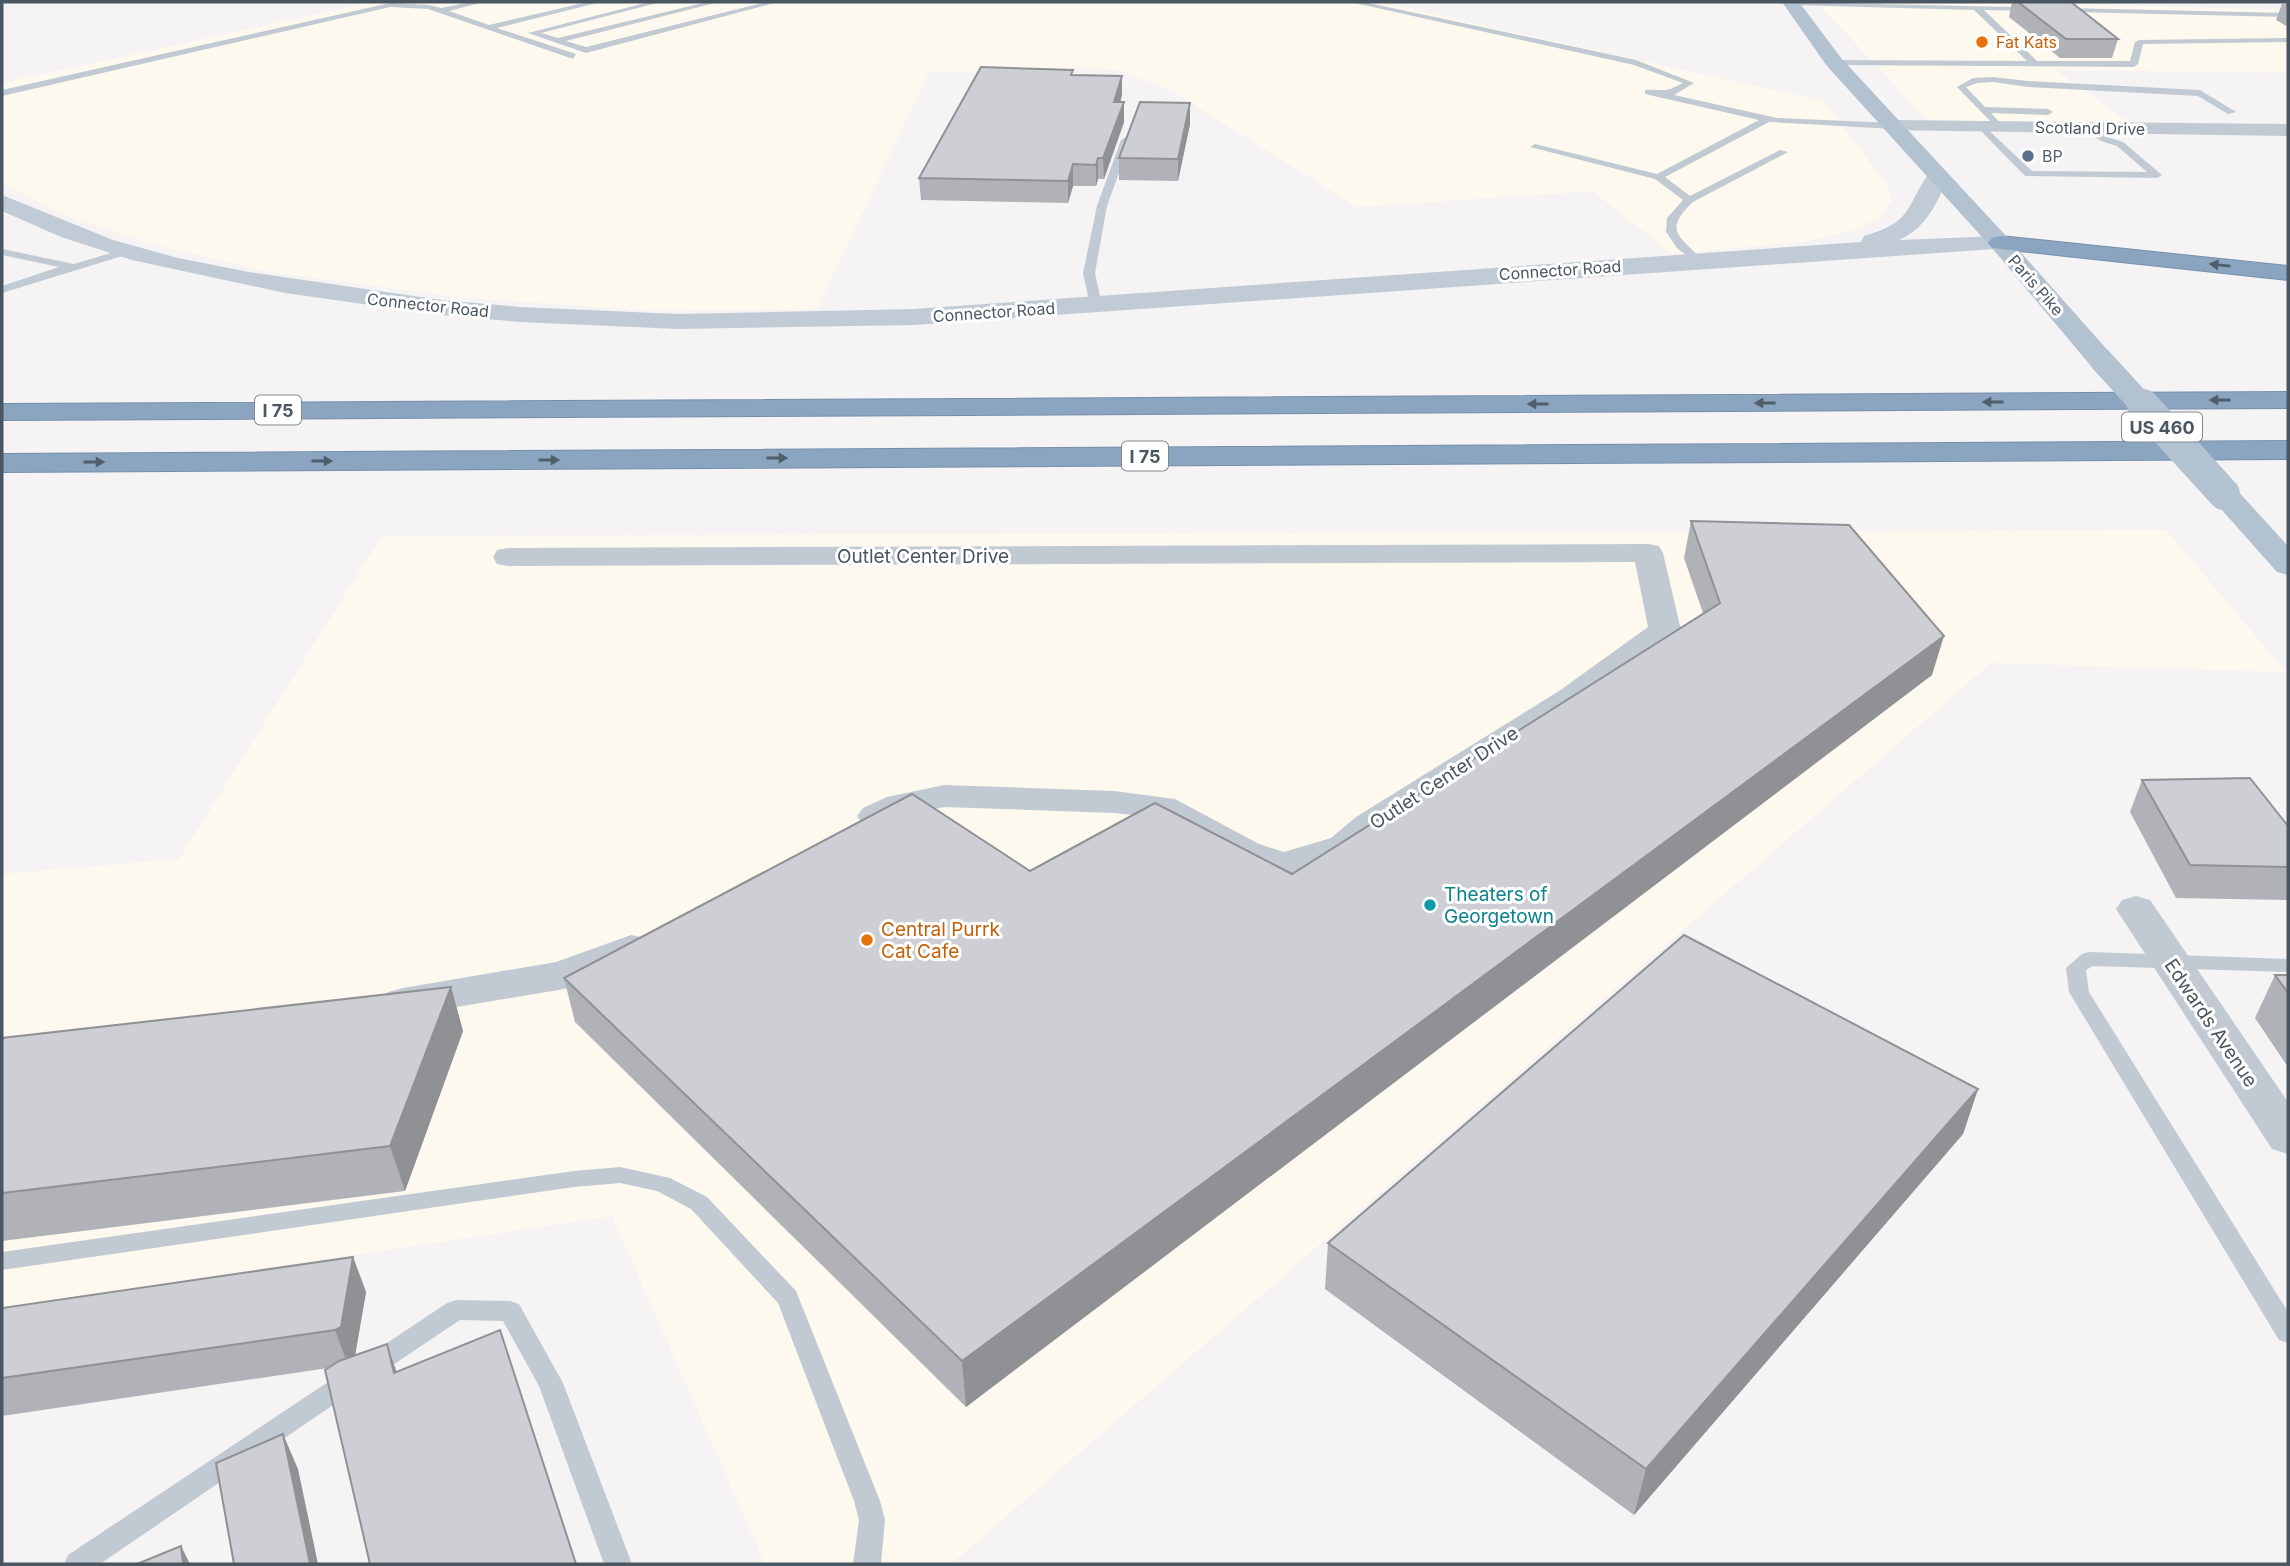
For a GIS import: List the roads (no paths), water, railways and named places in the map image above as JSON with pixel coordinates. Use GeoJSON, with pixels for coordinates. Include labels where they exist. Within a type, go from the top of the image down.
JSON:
{"type":"FeatureCollection","features":[{"type":"Feature","properties":{"kind":"highway"},"geometry":{"type":"LineString","coordinates":[[2000,243],[2288,273]]}},
{"type":"Feature","properties":{"kind":"highway"},"geometry":{"type":"LineString","coordinates":[[2,393],[555,409]]}},
{"type":"Feature","properties":{"kind":"highway","name":"I 75"},"geometry":{"type":"LineString","coordinates":[[2,412],[2288,400]]}},
{"type":"Feature","properties":{"kind":"highway","name":"I 75"},"geometry":{"type":"LineString","coordinates":[[2,463],[2288,450]]}},
{"type":"Feature","properties":{"kind":"main road","name":"Paris Pike"},"geometry":{"type":"LineString","coordinates":[[1790,2],[1835,62],[2288,565]]}},
{"type":"Feature","properties":{"kind":"main road"},"geometry":{"type":"LineString","coordinates":[[1825,252],[1884,238],[1917,221],[1938,176]]}},
{"type":"Feature","properties":{"kind":"main road","name":"Connector Road"},"geometry":{"type":"LineString","coordinates":[[2,202],[69,233],[128,251],[238,278],[324,293],[446,308],[561,317],[742,322],[840,320],[1096,305],[1825,252],[2000,243]]}},
{"type":"Feature","properties":{"kind":"street","name":"Scotland Drive"},"geometry":{"type":"LineString","coordinates":[[1893,126],[1988,121],[2090,128],[2288,130]]}},
{"type":"Feature","properties":{"kind":"street","name":"Outlet Center Drive"},"geometry":{"type":"LineString","coordinates":[[508,558],[1648,553],[1665,630],[1571,698],[1369,825],[1345,846],[1284,865],[1245,852],[1162,807],[1114,802],[944,796],[900,805],[847,830]]}},
{"type":"Feature","properties":{"kind":"street","name":"Edwards Avenue"},"geometry":{"type":"LineString","coordinates":[[2136,909],[2288,1137]]}},
{"type":"Feature","properties":{"kind":"street"},"geometry":{"type":"LineString","coordinates":[[370,1005],[424,1000],[564,975],[623,953],[662,929]]}},
{"type":"Feature","properties":{"kind":"lane"},"geometry":{"type":"LineString","coordinates":[[440,11],[480,2]]}},
{"type":"Feature","properties":{"kind":"lane"},"geometry":{"type":"LineString","coordinates":[[489,27],[597,2]]}},
{"type":"Feature","properties":{"kind":"lane"},"geometry":{"type":"LineString","coordinates":[[657,2],[531,33],[586,50],[774,2]]}},
{"type":"Feature","properties":{"kind":"lane"},"geometry":{"type":"LineString","coordinates":[[556,41],[715,2]]}},
{"type":"Feature","properties":{"kind":"lane"},"geometry":{"type":"LineString","coordinates":[[1354,2],[1636,63],[1690,83],[1665,96]]}},
{"type":"Feature","properties":{"kind":"lane"},"geometry":{"type":"LineString","coordinates":[[1790,2],[2288,15]]}},
{"type":"Feature","properties":{"kind":"lane"},"geometry":{"type":"LineString","coordinates":[[2,93],[390,5],[429,7],[573,56]]}},
{"type":"Feature","properties":{"kind":"lane"},"geometry":{"type":"LineString","coordinates":[[1976,7],[2035,64]]}},
{"type":"Feature","properties":{"kind":"lane"},"geometry":{"type":"LineString","coordinates":[[2250,14],[2269,26]]}},
{"type":"Feature","properties":{"kind":"lane"},"geometry":{"type":"LineString","coordinates":[[2279,33],[2288,39]]}},
{"type":"Feature","properties":{"kind":"lane"},"geometry":{"type":"LineString","coordinates":[[1835,62],[2134,64],[2139,42],[2288,39]]}},
{"type":"Feature","properties":{"kind":"lane"},"geometry":{"type":"LineString","coordinates":[[2090,128],[2104,139],[2120,144],[2157,175],[2029,174],[1961,87],[1974,80],[2002,80],[2028,84],[2200,93],[2231,112]]}},
{"type":"Feature","properties":{"kind":"lane"},"geometry":{"type":"LineString","coordinates":[[1647,92],[1768,119],[1893,126]]}},
{"type":"Feature","properties":{"kind":"lane"},"geometry":{"type":"LineString","coordinates":[[1988,121],[2048,112]]}},
{"type":"Feature","properties":{"kind":"lane"},"geometry":{"type":"LineString","coordinates":[[1658,177],[1768,119]]}},
{"type":"Feature","properties":{"kind":"lane"},"geometry":{"type":"LineString","coordinates":[[1096,305],[1089,272],[1102,206],[1130,128]]}},
{"type":"Feature","properties":{"kind":"lane"},"geometry":{"type":"LineString","coordinates":[[1535,147],[1658,177],[1689,201]]}},
{"type":"Feature","properties":{"kind":"lane"},"geometry":{"type":"LineString","coordinates":[[1698,261],[1679,245],[1670,232],[1669,222],[1689,201],[1783,152]]}},
{"type":"Feature","properties":{"kind":"lane"},"geometry":{"type":"LineString","coordinates":[[2,290],[128,251]]}},
{"type":"Feature","properties":{"kind":"lane"},"geometry":{"type":"LineString","coordinates":[[2,252],[74,267]]}},
{"type":"Feature","properties":{"kind":"lane"},"geometry":{"type":"LineString","coordinates":[[2288,965],[2089,959],[2076,968],[2079,992],[2288,1333]]}},
{"type":"Feature","properties":{"kind":"lane"},"geometry":{"type":"LineString","coordinates":[[2,1261],[574,1179],[620,1175],[662,1184],[699,1203],[788,1298],[867,1501],[872,1520],[867,1564]]}},
{"type":"Feature","properties":{"kind":"lane"},"geometry":{"type":"LineString","coordinates":[[79,1564],[456,1310],[510,1311],[551,1383],[618,1564]]}},
{"type":"Feature","properties":{"kind":"place","name":"Fat Kats"},"geometry":{"type":"Point","coordinates":[1982,42]}},
{"type":"Feature","properties":{"kind":"place","name":"BP"},"geometry":{"type":"Point","coordinates":[2028,156]}},
{"type":"Feature","properties":{"kind":"place","name":"Theaters of Georgetown"},"geometry":{"type":"Point","coordinates":[1430,905]}},
{"type":"Feature","properties":{"kind":"place","name":"Central Purrk Cat Cafe"},"geometry":{"type":"Point","coordinates":[867,940]}}]}
